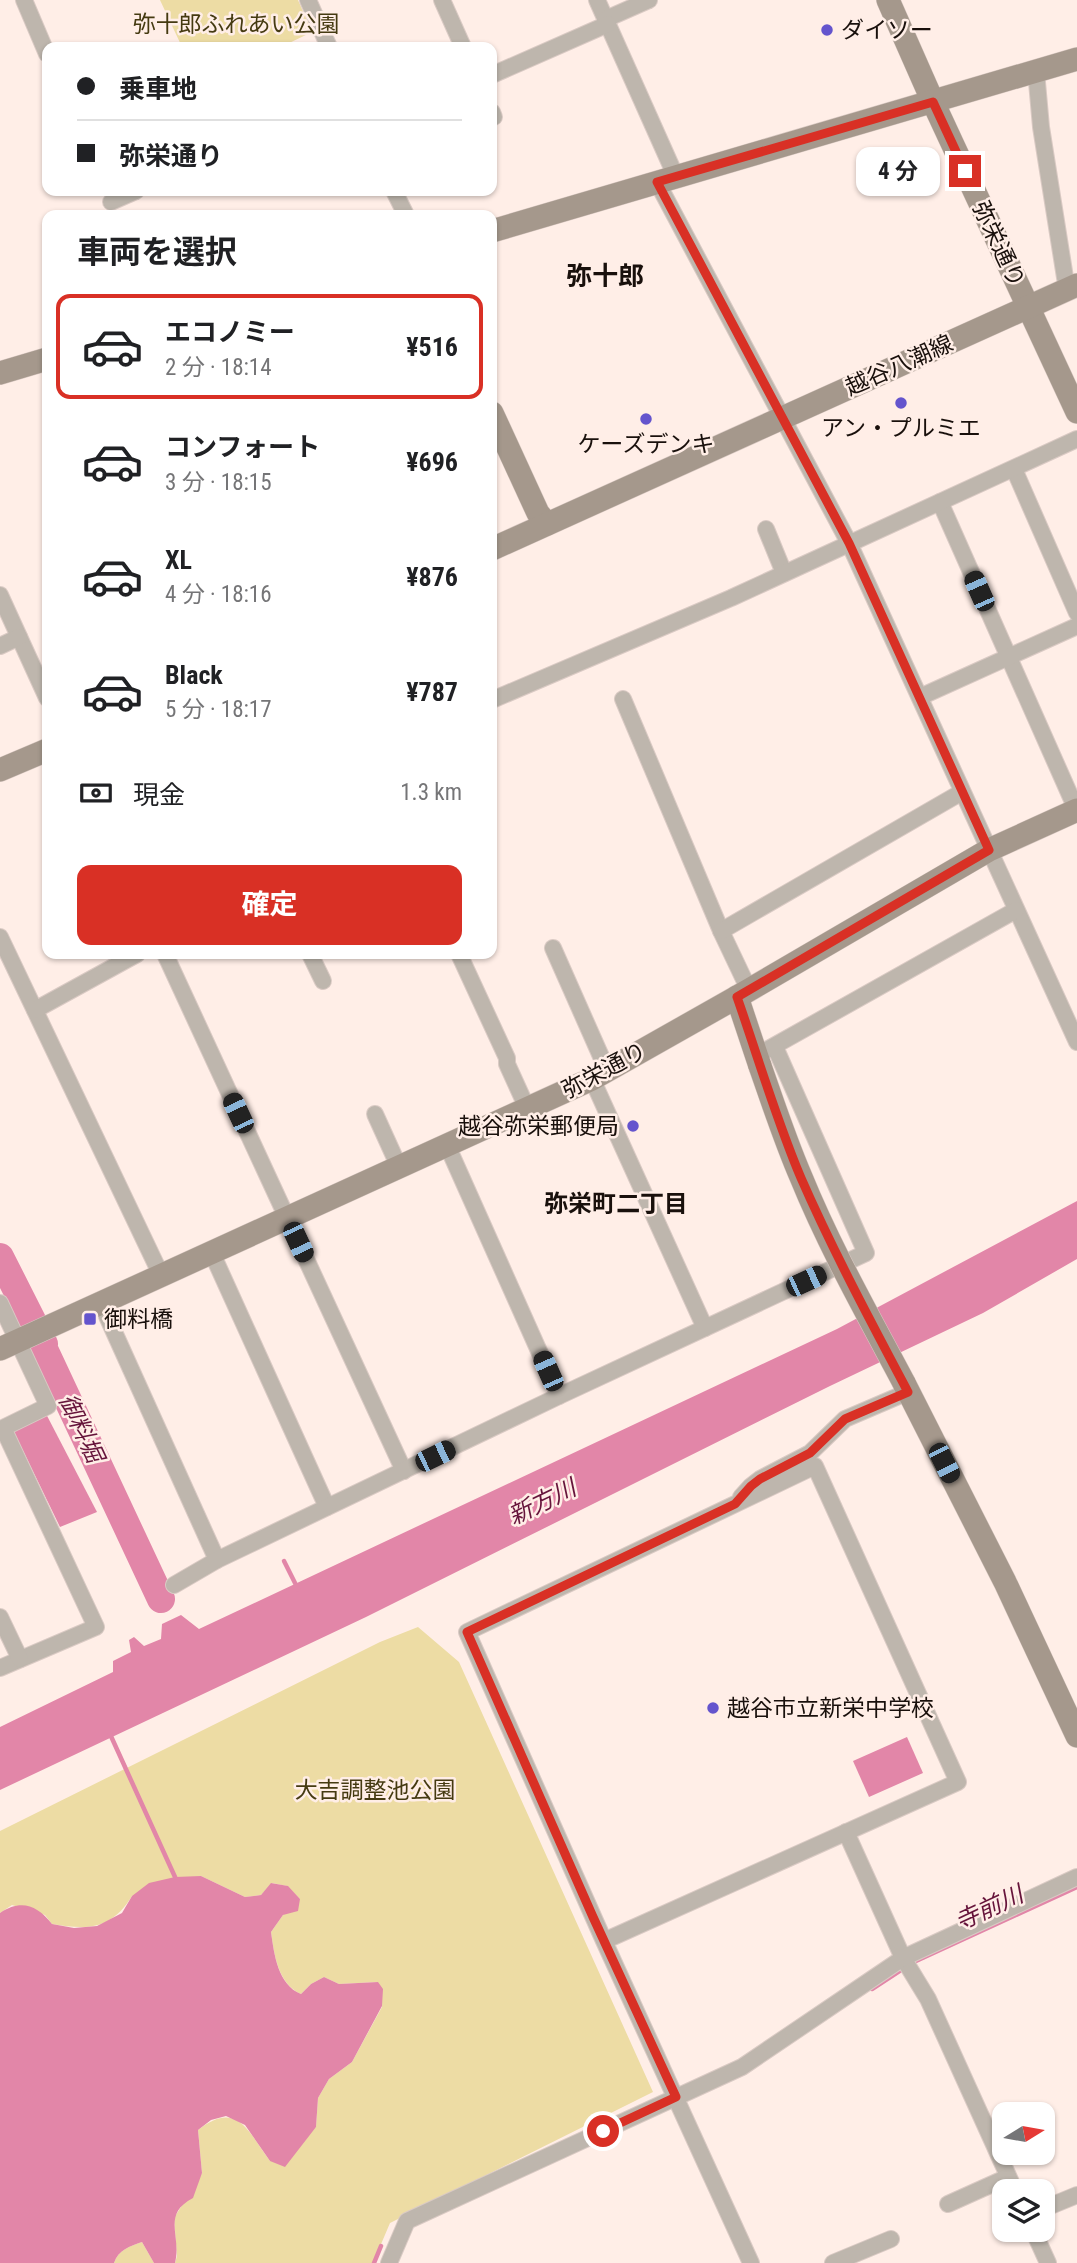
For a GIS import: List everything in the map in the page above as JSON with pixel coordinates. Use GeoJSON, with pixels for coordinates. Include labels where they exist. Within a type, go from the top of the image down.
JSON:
{"type":"FeatureCollection","features":[{"type":"Feature","properties":{"kind":"street"},"geometry":{"type":"LineString","coordinates":[[24,0],[42,42]]}},
{"type":"Feature","properties":{"kind":"street"},"geometry":{"type":"LineString","coordinates":[[308,0],[327,42]]}},
{"type":"Feature","properties":{"kind":"street"},"geometry":{"type":"LineString","coordinates":[[442,0],[461,42]]}},
{"type":"Feature","properties":{"kind":"street"},"geometry":{"type":"LineString","coordinates":[[597,0],[666,180],[782,418],[849,543],[1076,1036]]}},
{"type":"Feature","properties":{"kind":"street"},"geometry":{"type":"LineString","coordinates":[[497,73],[649,0]]}},
{"type":"Feature","properties":{"kind":"street","name":"弥栄通り"},"geometry":{"type":"LineString","coordinates":[[888,0],[1077,411]]}},
{"type":"Feature","properties":{"kind":"street"},"geometry":{"type":"LineString","coordinates":[[497,230],[1077,59]]}},
{"type":"Feature","properties":{"kind":"street"},"geometry":{"type":"LineString","coordinates":[[1036,71],[1041,127],[1072,288]]}},
{"type":"Feature","properties":{"kind":"street","name":"越谷八潮線"},"geometry":{"type":"LineString","coordinates":[[497,547],[1072,288]]}},
{"type":"Feature","properties":{"kind":"street"},"geometry":{"type":"LineString","coordinates":[[0,373],[42,360]]}},
{"type":"Feature","properties":{"kind":"street"},"geometry":{"type":"LineString","coordinates":[[497,424],[538,513],[547,524]]}},
{"type":"Feature","properties":{"kind":"street"},"geometry":{"type":"LineString","coordinates":[[497,698],[784,573],[1077,439]]}},
{"type":"Feature","properties":{"kind":"street"},"geometry":{"type":"LineString","coordinates":[[1014,469],[1077,613]]}},
{"type":"Feature","properties":{"kind":"street"},"geometry":{"type":"LineString","coordinates":[[940,502],[1077,811]]}},
{"type":"Feature","properties":{"kind":"street"},"geometry":{"type":"LineString","coordinates":[[766,528],[784,573]]}},
{"type":"Feature","properties":{"kind":"street"},"geometry":{"type":"LineString","coordinates":[[0,595],[42,687]]}},
{"type":"Feature","properties":{"kind":"street"},"geometry":{"type":"LineString","coordinates":[[920,697],[1077,626]]}},
{"type":"Feature","properties":{"kind":"street"},"geometry":{"type":"LineString","coordinates":[[0,646],[19,637]]}},
{"type":"Feature","properties":{"kind":"street"},"geometry":{"type":"LineString","coordinates":[[623,699],[721,931],[764,1056],[780,1127],[801,1177],[825,1231],[1005,1582],[1077,1736]]}},
{"type":"Feature","properties":{"kind":"street"},"geometry":{"type":"LineString","coordinates":[[0,770],[42,752]]}},
{"type":"Feature","properties":{"kind":"street"},"geometry":{"type":"LineString","coordinates":[[721,931],[962,792]]}},
{"type":"Feature","properties":{"kind":"street","name":"弥栄通り"},"geometry":{"type":"LineString","coordinates":[[14,1343],[600,1074],[989,850],[1077,811]]}},
{"type":"Feature","properties":{"kind":"street"},"geometry":{"type":"LineString","coordinates":[[764,1056],[1016,909]]}},
{"type":"Feature","properties":{"kind":"street"},"geometry":{"type":"LineString","coordinates":[[0,937],[161,1275]]}},
{"type":"Feature","properties":{"kind":"street"},"geometry":{"type":"LineString","coordinates":[[553,948],[600,1074],[705,1328]]}},
{"type":"Feature","properties":{"kind":"street"},"geometry":{"type":"LineString","coordinates":[[35,1010],[128,959]]}},
{"type":"Feature","properties":{"kind":"street"},"geometry":{"type":"LineString","coordinates":[[167,959],[404,1471]]}},
{"type":"Feature","properties":{"kind":"street"},"geometry":{"type":"LineString","coordinates":[[312,959],[323,981]]}},
{"type":"Feature","properties":{"kind":"street"},"geometry":{"type":"LineString","coordinates":[[461,959],[527,1108]]}},
{"type":"Feature","properties":{"kind":"street"},"geometry":{"type":"LineString","coordinates":[[174,1585],[217,1560],[327,1507],[866,1253],[764,1056]]}},
{"type":"Feature","properties":{"kind":"street"},"geometry":{"type":"LineString","coordinates":[[375,1114],[399,1167]]}},
{"type":"Feature","properties":{"kind":"street"},"geometry":{"type":"LineString","coordinates":[[447,1145],[559,1396]]}},
{"type":"Feature","properties":{"kind":"street"},"geometry":{"type":"LineString","coordinates":[[211,1251],[327,1507]]}},
{"type":"Feature","properties":{"kind":"street"},"geometry":{"type":"LineString","coordinates":[[0,1303],[14,1343],[48,1406],[4,1428],[96,1627],[0,1668]]}},
{"type":"Feature","properties":{"kind":"street"},"geometry":{"type":"LineString","coordinates":[[101,1303],[217,1560]]}},
{"type":"Feature","properties":{"kind":"street"},"geometry":{"type":"LineString","coordinates":[[735,1504],[760,1479],[810,1453],[845,1419],[906,1388]]}},
{"type":"Feature","properties":{"kind":"street"},"geometry":{"type":"LineString","coordinates":[[604,1941],[958,1782],[815,1466],[467,1632],[604,1941],[751,2263]]}},
{"type":"Feature","properties":{"kind":"street"},"geometry":{"type":"LineString","coordinates":[[0,1617],[20,1659]]}},
{"type":"Feature","properties":{"kind":"street"},"geometry":{"type":"LineString","coordinates":[[846,1832],[903,1958],[928,1999],[1010,2179]]}},
{"type":"Feature","properties":{"kind":"street"},"geometry":{"type":"LineString","coordinates":[[389,2263],[407,2221],[742,2067],[903,1958],[1077,1877]]}},
{"type":"Feature","properties":{"kind":"street"},"geometry":{"type":"LineString","coordinates":[[948,2204],[992,2190]]}},
{"type":"Feature","properties":{"kind":"street"},"geometry":{"type":"LineString","coordinates":[[1055,2204],[1077,2195]]}},
{"type":"Feature","properties":{"kind":"street"},"geometry":{"type":"LineString","coordinates":[[833,2263],[891,2239]]}},
{"type":"Feature","properties":{"kind":"street"},"geometry":{"type":"LineString","coordinates":[[1038,2242],[1048,2263]]}},
{"type":"Feature","properties":{"kind":"green space","name":"弥十郎ふれあい公園"},"geometry":{"type":"Polygon","coordinates":[[[160,0],[298,0],[312,32],[291,42],[180,42],[160,0]]]}},
{"type":"Feature","properties":{"kind":"green space","name":"大吉調整池公園"},"geometry":{"type":"Polygon","coordinates":[[[418,1627],[459,1662],[653,2092],[390,2223],[373,2263],[175,2263],[177,2256],[174,2218],[202,2173],[198,2130],[212,2121],[233,2119],[248,2130],[270,2161],[316,2127],[318,2098],[329,2079],[352,2062],[382,2007],[378,1982],[339,1984],[324,1977],[301,1994],[293,1989],[278,1968],[271,1932],[283,1915],[300,1899],[287,1886],[272,1883],[261,1895],[245,1897],[201,1876],[132,1896],[116,1916],[88,1927],[52,1924],[45,1915],[12,1905],[0,1913],[0,1831],[380,1642],[418,1627]]]}},
{"type":"Feature","properties":{"kind":"green space"},"geometry":{"type":"Polygon","coordinates":[[[142,2242],[154,2263],[114,2263],[121,2252],[142,2242]]]}},
{"type":"Feature","properties":{"kind":"water","name":"新方川"},"geometry":{"type":"Polygon","coordinates":[[[1077,1201],[1077,1259],[983,1313],[830,1386],[366,1617],[0,1790],[0,1727],[113,1672],[113,1661],[131,1652],[129,1640],[134,1637],[144,1646],[161,1639],[162,1624],[181,1615],[199,1629],[837,1329],[1077,1201]]]}},
{"type":"Feature","properties":{"kind":"water"},"geometry":{"type":"Polygon","coordinates":[[[44,1410],[97,1512],[60,1527],[11,1426],[44,1410]]]}},
{"type":"Feature","properties":{"kind":"water"},"geometry":{"type":"Polygon","coordinates":[[[907,1737],[923,1773],[869,1797],[853,1761],[907,1737]]]}},
{"type":"Feature","properties":{"kind":"water"},"geometry":{"type":"Polygon","coordinates":[[[201,1876],[245,1897],[261,1895],[271,1883],[288,1886],[300,1899],[298,1911],[283,1915],[271,1932],[279,1968],[287,1984],[301,1994],[324,1977],[339,1984],[378,1982],[383,1989],[382,2006],[352,2062],[329,2079],[318,2098],[316,2127],[285,2167],[270,2161],[245,2125],[226,2116],[211,2120],[198,2130],[202,2173],[193,2198],[183,2205],[175,2219],[175,2263],[154,2263],[142,2242],[121,2252],[114,2263],[0,2263],[0,1913],[22,1905],[41,1912],[52,1924],[74,1928],[97,1926],[122,1913],[132,1896],[149,1883],[175,1877],[201,1876]]]}},
{"type":"Feature","properties":{"kind":"waterway","name":"御料堀"},"geometry":{"type":"LineString","coordinates":[[0,1257],[44,1344],[43,1347],[161,1599]]}},
{"type":"Feature","properties":{"kind":"waterway"},"geometry":{"type":"LineString","coordinates":[[284,1561],[298,1589]]}},
{"type":"Feature","properties":{"kind":"waterway"},"geometry":{"type":"LineString","coordinates":[[110,1734],[175,1877]]}},
{"type":"Feature","properties":{"kind":"waterway","name":"寺前川"},"geometry":{"type":"LineString","coordinates":[[916,1961],[1077,1887]]}},
{"type":"Feature","properties":{"kind":"waterway","name":"寺前川"},"geometry":{"type":"LineString","coordinates":[[872,1989],[901,1970]]}},
{"type":"Feature","properties":{"kind":"waterway"},"geometry":{"type":"LineString","coordinates":[[374,2263],[381,2246]]}},
{"type":"Feature","properties":{"kind":"place","name":"ダイソー"},"geometry":{"type":"Point","coordinates":[827,30]}},
{"type":"Feature","properties":{"kind":"place","name":"アン・プルミエ"},"geometry":{"type":"Point","coordinates":[901,403]}},
{"type":"Feature","properties":{"kind":"place","name":"ケーズデンキ"},"geometry":{"type":"Point","coordinates":[646,419]}},
{"type":"Feature","properties":{"kind":"place","name":"越谷弥栄郵便局"},"geometry":{"type":"Point","coordinates":[633,1126]}},
{"type":"Feature","properties":{"kind":"place","name":"御料橋"},"geometry":{"type":"Point","coordinates":[90,1319]}},
{"type":"Feature","properties":{"kind":"place","name":"越谷市立新栄中学校"},"geometry":{"type":"Point","coordinates":[713,1708]}},
{"type":"Feature","properties":{"kind":"district","name":"弥十郎"},"geometry":{"type":"Point","coordinates":[605,276]}},
{"type":"Feature","properties":{"kind":"district","name":"弥栄町二丁目"},"geometry":{"type":"Point","coordinates":[616,1204]}},
{"type":"Feature","properties":{"kind":"route"},"geometry":{"type":"LineString","coordinates":[[603,2131],[676,2097],[467,1632],[735,1504],[760,1479],[810,1453],[845,1419],[908,1392],[825,1231],[801,1177],[780,1127],[737,997],[989,850],[849,543],[657,182],[933,102],[965,171]]}}]}
